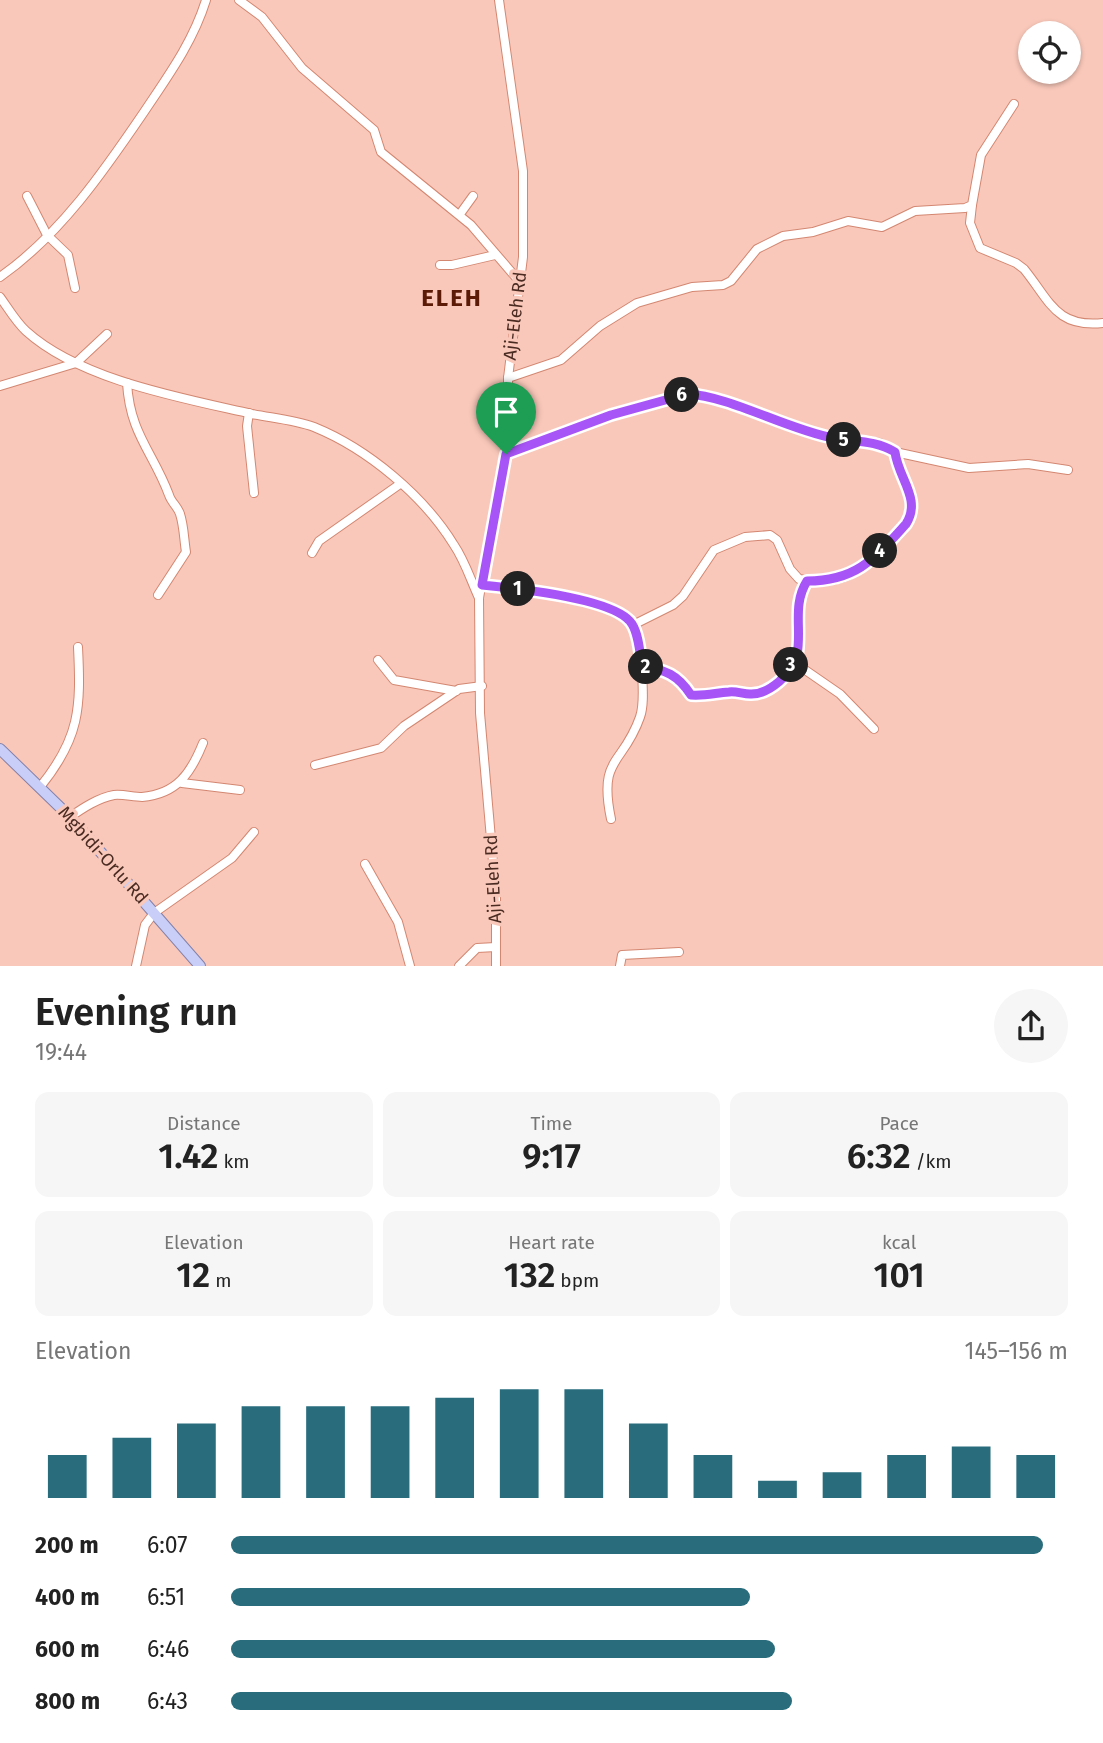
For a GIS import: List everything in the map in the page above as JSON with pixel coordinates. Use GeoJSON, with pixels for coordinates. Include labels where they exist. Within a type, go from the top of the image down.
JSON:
{"type":"FeatureCollection","features":[{"type":"Feature","properties":{"kind":"main road","name":"Mgbidi-Orlu Rd"},"geometry":{"type":"LineString","coordinates":[[0,749],[70,817],[200,966]]}},
{"type":"Feature","properties":{"kind":"street"},"geometry":{"type":"LineString","coordinates":[[0,276],[47,235],[100,176],[178,63],[199,23],[206,0]]}},
{"type":"Feature","properties":{"kind":"street"},"geometry":{"type":"LineString","coordinates":[[239,0],[262,17],[302,68],[374,130],[381,152],[460,214],[519,281]]}},
{"type":"Feature","properties":{"kind":"street","name":"Aji-Eleh Rd"},"geometry":{"type":"LineString","coordinates":[[496,966],[496,897],[481,713],[479,598],[506,454],[508,378],[523,257],[523,171],[499,0]]}},
{"type":"Feature","properties":{"kind":"street"},"geometry":{"type":"LineString","coordinates":[[1014,104],[981,155],[970,223],[979,247],[1024,269],[1064,319],[1075,323],[1103,323]]}},
{"type":"Feature","properties":{"kind":"street"},"geometry":{"type":"LineString","coordinates":[[27,196],[47,235],[68,255],[75,288]]}},
{"type":"Feature","properties":{"kind":"street"},"geometry":{"type":"LineString","coordinates":[[460,214],[473,196]]}},
{"type":"Feature","properties":{"kind":"street"},"geometry":{"type":"LineString","coordinates":[[508,378],[561,360],[600,326],[637,303],[692,287],[723,285],[731,281],[757,249],[783,236],[813,232],[849,221],[882,227],[915,211],[965,208],[972,205]]}},
{"type":"Feature","properties":{"kind":"street"},"geometry":{"type":"LineString","coordinates":[[440,265],[453,265],[495,255]]}},
{"type":"Feature","properties":{"kind":"street"},"geometry":{"type":"LineString","coordinates":[[0,297],[24,330],[56,354],[76,363],[127,383],[313,427],[360,453],[400,484],[429,513],[455,546],[479,598]]}},
{"type":"Feature","properties":{"kind":"street"},"geometry":{"type":"LineString","coordinates":[[0,386],[76,363],[107,334]]}},
{"type":"Feature","properties":{"kind":"street"},"geometry":{"type":"LineString","coordinates":[[127,383],[128,410],[150,461],[165,478],[169,498],[180,511],[186,552],[158,594]]}},
{"type":"Feature","properties":{"kind":"street"},"geometry":{"type":"LineString","coordinates":[[506,454],[611,415],[687,394],[709,397],[828,437],[880,443],[895,452],[969,468],[1028,464],[1068,470]]}},
{"type":"Feature","properties":{"kind":"street"},"geometry":{"type":"LineString","coordinates":[[249,413],[247,426],[254,493]]}},
{"type":"Feature","properties":{"kind":"street"},"geometry":{"type":"LineString","coordinates":[[633,625],[673,605],[683,596],[714,550],[745,537],[770,535],[785,553],[790,569],[799,579],[807,581],[843,578],[859,570],[911,516],[913,502],[900,475],[895,452]]}},
{"type":"Feature","properties":{"kind":"street"},"geometry":{"type":"LineString","coordinates":[[312,553],[319,541],[400,484]]}},
{"type":"Feature","properties":{"kind":"street"},"geometry":{"type":"LineString","coordinates":[[807,581],[797,611],[797,656],[802,670],[840,694],[874,729]]}},
{"type":"Feature","properties":{"kind":"street"},"geometry":{"type":"LineString","coordinates":[[482,585],[593,603],[625,617],[633,625],[642,667],[641,716],[608,772],[606,796],[611,819]]}},
{"type":"Feature","properties":{"kind":"street"},"geometry":{"type":"LineString","coordinates":[[40,787],[62,760],[73,733],[80,703],[78,648]]}},
{"type":"Feature","properties":{"kind":"street"},"geometry":{"type":"LineString","coordinates":[[642,667],[660,668],[680,678],[691,695],[713,696],[730,691],[752,695],[769,691],[786,674],[797,656]]}},
{"type":"Feature","properties":{"kind":"street"},"geometry":{"type":"LineString","coordinates":[[378,660],[394,680],[456,691],[482,686]]}},
{"type":"Feature","properties":{"kind":"street"},"geometry":{"type":"LineString","coordinates":[[315,765],[381,748],[404,726],[456,691]]}},
{"type":"Feature","properties":{"kind":"street"},"geometry":{"type":"LineString","coordinates":[[182,783],[203,743]]}},
{"type":"Feature","properties":{"kind":"street"},"geometry":{"type":"LineString","coordinates":[[70,817],[88,805],[115,795],[141,797],[161,793],[182,783],[240,790]]}},
{"type":"Feature","properties":{"kind":"street"},"geometry":{"type":"LineString","coordinates":[[136,966],[145,925],[154,913],[232,858],[254,832]]}},
{"type":"Feature","properties":{"kind":"street"},"geometry":{"type":"LineString","coordinates":[[365,864],[398,922],[410,966]]}},
{"type":"Feature","properties":{"kind":"street"},"geometry":{"type":"LineString","coordinates":[[459,966],[478,948],[496,947]]}},
{"type":"Feature","properties":{"kind":"street"},"geometry":{"type":"LineString","coordinates":[[620,966],[622,955],[679,952]]}},
{"type":"Feature","properties":{"kind":"district","name":"ELEH"},"geometry":{"type":"Point","coordinates":[452,298]}},
{"type":"Feature","properties":{"kind":"route"},"geometry":{"type":"LineString","coordinates":[[699,394],[764,418],[828,437],[880,443],[895,452],[900,475],[913,502],[913,509],[906,524],[859,570],[843,578],[807,581],[797,611],[797,656],[786,674],[769,691],[752,695],[730,691],[713,696],[691,695],[680,678],[660,668],[642,667],[633,625],[625,617],[593,603],[482,585],[506,454],[668,397],[699,394]]}}]}
